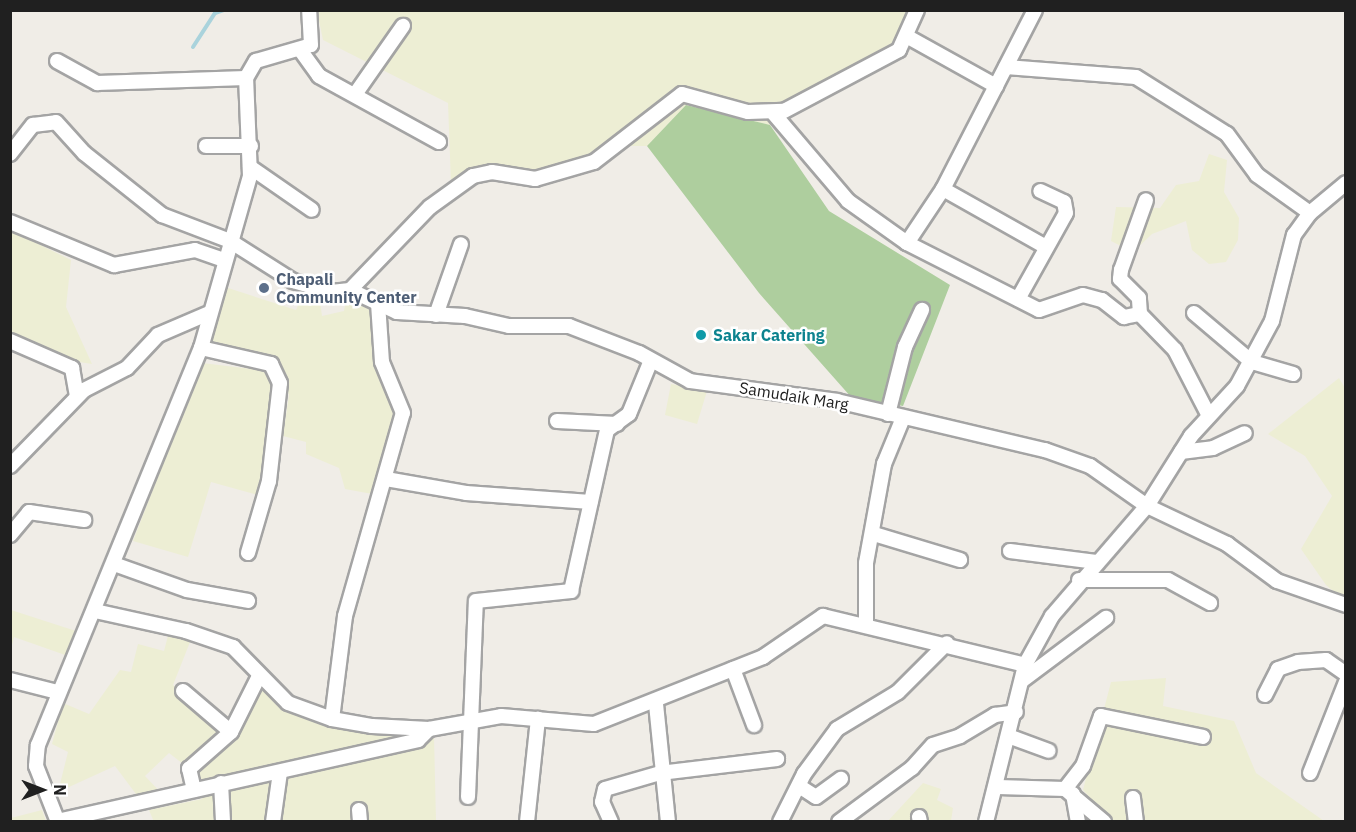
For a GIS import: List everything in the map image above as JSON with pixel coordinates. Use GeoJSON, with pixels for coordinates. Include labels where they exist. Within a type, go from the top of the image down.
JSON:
{"type":"FeatureCollection","features":[{"type":"Feature","properties":{"kind":"street"},"geometry":{"type":"LineString","coordinates":[[309,10],[311,45],[301,51],[276,51],[256,62],[246,78],[250,167],[201,348],[95,611],[57,692],[36,766],[58,821],[418,740],[429,729]]}},
{"type":"Feature","properties":{"kind":"street"},"geometry":{"type":"LineString","coordinates":[[350,290],[430,207],[473,176],[492,172],[535,179],[594,162],[682,94],[774,114],[881,64],[908,37],[917,10]]}},
{"type":"Feature","properties":{"kind":"street"},"geometry":{"type":"LineString","coordinates":[[907,243],[943,189],[1035,10]]}},
{"type":"Feature","properties":{"kind":"street"},"geometry":{"type":"LineString","coordinates":[[356,93],[403,26]]}},
{"type":"Feature","properties":{"kind":"street"},"geometry":{"type":"LineString","coordinates":[[908,37],[996,86]]}},
{"type":"Feature","properties":{"kind":"street"},"geometry":{"type":"LineString","coordinates":[[301,51],[319,76],[356,93],[440,142]]}},
{"type":"Feature","properties":{"kind":"street"},"geometry":{"type":"LineString","coordinates":[[57,62],[97,83],[246,78]]}},
{"type":"Feature","properties":{"kind":"street"},"geometry":{"type":"LineString","coordinates":[[1006,67],[1136,77],[1227,134],[1257,175],[1310,213]]}},
{"type":"Feature","properties":{"kind":"street"},"geometry":{"type":"LineString","coordinates":[[774,114],[848,201],[907,243],[1039,310],[1083,295],[1102,300],[1124,317],[1140,314]]}},
{"type":"Feature","properties":{"kind":"street","name":"Samudaik Marg"},"geometry":{"type":"LineString","coordinates":[[10,154],[33,125],[56,122],[84,153],[162,215],[230,241],[293,281],[331,292],[350,290],[397,312],[436,315],[509,326],[569,326],[651,360],[690,381],[837,401],[903,418],[988,434],[1081,463],[1147,506],[1227,543],[1277,581],[1346,605]]}},
{"type":"Feature","properties":{"kind":"street"},"geometry":{"type":"LineString","coordinates":[[206,146],[250,146]]}},
{"type":"Feature","properties":{"kind":"street"},"geometry":{"type":"LineString","coordinates":[[250,167],[312,210]]}},
{"type":"Feature","properties":{"kind":"street"},"geometry":{"type":"LineString","coordinates":[[986,822],[1011,737],[1025,665],[1079,580],[1147,506],[1181,452],[1252,362],[1272,321],[1294,235],[1310,213],[1346,183]]}},
{"type":"Feature","properties":{"kind":"street"},"geometry":{"type":"LineString","coordinates":[[943,189],[1046,247]]}},
{"type":"Feature","properties":{"kind":"street"},"geometry":{"type":"LineString","coordinates":[[1018,299],[1066,207],[1040,191]]}},
{"type":"Feature","properties":{"kind":"street"},"geometry":{"type":"LineString","coordinates":[[1146,200],[1120,279],[1138,298],[1140,314],[1175,350],[1209,416]]}},
{"type":"Feature","properties":{"kind":"street"},"geometry":{"type":"LineString","coordinates":[[10,222],[114,265],[195,250],[224,260]]}},
{"type":"Feature","properties":{"kind":"street"},"geometry":{"type":"LineString","coordinates":[[436,315],[461,244]]}},
{"type":"Feature","properties":{"kind":"street"},"geometry":{"type":"LineString","coordinates":[[332,719],[345,616],[403,413],[382,362],[378,304]]}},
{"type":"Feature","properties":{"kind":"street"},"geometry":{"type":"LineString","coordinates":[[888,414],[905,348],[922,310]]}},
{"type":"Feature","properties":{"kind":"street"},"geometry":{"type":"LineString","coordinates":[[10,466],[68,413],[77,395],[127,368],[158,335],[209,313]]}},
{"type":"Feature","properties":{"kind":"street"},"geometry":{"type":"LineString","coordinates":[[1194,313],[1252,362],[1293,374]]}},
{"type":"Feature","properties":{"kind":"street"},"geometry":{"type":"LineString","coordinates":[[10,341],[72,368],[77,395]]}},
{"type":"Feature","properties":{"kind":"street"},"geometry":{"type":"LineString","coordinates":[[201,348],[271,364],[280,383],[270,481],[248,553]]}},
{"type":"Feature","properties":{"kind":"street"},"geometry":{"type":"LineString","coordinates":[[468,797],[467,726],[476,601],[572,591],[607,430],[629,414],[651,360]]}},
{"type":"Feature","properties":{"kind":"street"},"geometry":{"type":"LineString","coordinates":[[866,625],[866,563],[874,534],[884,464],[903,418]]}},
{"type":"Feature","properties":{"kind":"street"},"geometry":{"type":"LineString","coordinates":[[557,421],[617,424]]}},
{"type":"Feature","properties":{"kind":"street"},"geometry":{"type":"LineString","coordinates":[[1181,452],[1213,448],[1245,433]]}},
{"type":"Feature","properties":{"kind":"street"},"geometry":{"type":"LineString","coordinates":[[386,479],[466,493],[591,502]]}},
{"type":"Feature","properties":{"kind":"street"},"geometry":{"type":"LineString","coordinates":[[10,535],[29,512],[84,520]]}},
{"type":"Feature","properties":{"kind":"street"},"geometry":{"type":"LineString","coordinates":[[874,534],[960,560]]}},
{"type":"Feature","properties":{"kind":"street"},"geometry":{"type":"LineString","coordinates":[[1010,551],[1096,562]]}},
{"type":"Feature","properties":{"kind":"street"},"geometry":{"type":"LineString","coordinates":[[114,564],[187,590],[248,601]]}},
{"type":"Feature","properties":{"kind":"street"},"geometry":{"type":"LineString","coordinates":[[1079,580],[1168,580],[1210,603]]}},
{"type":"Feature","properties":{"kind":"street"},"geometry":{"type":"LineString","coordinates":[[95,611],[186,631],[233,647],[288,703],[332,719],[429,729],[467,726],[501,716],[594,724],[656,704],[763,657],[817,618],[866,625],[947,643],[1025,665]]}},
{"type":"Feature","properties":{"kind":"street"},"geometry":{"type":"LineString","coordinates":[[1023,680],[1106,618]]}},
{"type":"Feature","properties":{"kind":"street"},"geometry":{"type":"LineString","coordinates":[[780,822],[799,786],[837,729],[898,692],[947,643]]}},
{"type":"Feature","properties":{"kind":"street"},"geometry":{"type":"LineString","coordinates":[[1265,695],[1278,669],[1298,662],[1326,660],[1346,674]]}},
{"type":"Feature","properties":{"kind":"street"},"geometry":{"type":"LineString","coordinates":[[733,669],[754,725]]}},
{"type":"Feature","properties":{"kind":"street"},"geometry":{"type":"LineString","coordinates":[[194,790],[189,769],[231,732],[259,676]]}},
{"type":"Feature","properties":{"kind":"street"},"geometry":{"type":"LineString","coordinates":[[10,680],[57,692]]}},
{"type":"Feature","properties":{"kind":"street"},"geometry":{"type":"LineString","coordinates":[[1310,773],[1346,682]]}},
{"type":"Feature","properties":{"kind":"street"},"geometry":{"type":"LineString","coordinates":[[183,691],[231,732]]}},
{"type":"Feature","properties":{"kind":"street"},"geometry":{"type":"LineString","coordinates":[[656,704],[660,773],[668,822]]}},
{"type":"Feature","properties":{"kind":"street"},"geometry":{"type":"LineString","coordinates":[[838,822],[852,817],[912,768],[933,745],[960,736],[995,715],[1016,712]]}},
{"type":"Feature","properties":{"kind":"street"},"geometry":{"type":"LineString","coordinates":[[1078,822],[1069,792],[1083,766],[1101,716],[1203,736]]}},
{"type":"Feature","properties":{"kind":"street"},"geometry":{"type":"LineString","coordinates":[[527,822],[538,719]]}},
{"type":"Feature","properties":{"kind":"street"},"geometry":{"type":"LineString","coordinates":[[1011,737],[1049,751]]}},
{"type":"Feature","properties":{"kind":"street"},"geometry":{"type":"LineString","coordinates":[[611,822],[603,791],[660,773],[777,759]]}},
{"type":"Feature","properties":{"kind":"street"},"geometry":{"type":"LineString","coordinates":[[273,822],[280,772]]}},
{"type":"Feature","properties":{"kind":"street"},"geometry":{"type":"LineString","coordinates":[[799,786],[816,796],[841,778]]}},
{"type":"Feature","properties":{"kind":"street"},"geometry":{"type":"LineString","coordinates":[[221,783],[223,822]]}},
{"type":"Feature","properties":{"kind":"street"},"geometry":{"type":"LineString","coordinates":[[998,787],[1069,792],[1104,822]]}},
{"type":"Feature","properties":{"kind":"street"},"geometry":{"type":"LineString","coordinates":[[1133,798],[1136,822]]}},
{"type":"Feature","properties":{"kind":"green space"},"geometry":{"type":"Polygon","coordinates":[[[317,11],[915,11],[893,58],[770,125],[686,105],[647,146],[615,146],[551,173],[498,169],[451,184],[448,103],[323,40],[317,11]]]}},
{"type":"Feature","properties":{"kind":"green space"},"geometry":{"type":"Polygon","coordinates":[[[686,105],[770,125],[829,211],[950,285],[903,406],[851,397],[759,293],[647,146],[686,105]]]}},
{"type":"Feature","properties":{"kind":"green space"},"geometry":{"type":"Polygon","coordinates":[[[1209,154],[1227,160],[1224,192],[1239,218],[1238,240],[1226,262],[1209,264],[1192,250],[1186,221],[1152,234],[1133,252],[1111,241],[1116,207],[1160,208],[1176,185],[1199,181],[1209,154]]]}},
{"type":"Feature","properties":{"kind":"green space"},"geometry":{"type":"Polygon","coordinates":[[[10,230],[71,260],[66,307],[92,364],[11,351],[10,230]]]}},
{"type":"Feature","properties":{"kind":"green space"},"geometry":{"type":"Polygon","coordinates":[[[225,287],[296,310],[304,291],[319,295],[322,316],[344,311],[346,299],[373,307],[400,414],[378,495],[345,489],[339,468],[306,454],[306,442],[283,436],[289,395],[274,366],[206,352],[225,287]]]}},
{"type":"Feature","properties":{"kind":"green space"},"geometry":{"type":"Polygon","coordinates":[[[202,363],[268,371],[280,399],[261,496],[211,482],[188,557],[133,541],[202,363]]]}},
{"type":"Feature","properties":{"kind":"green space"},"geometry":{"type":"Polygon","coordinates":[[[1339,378],[1346,390],[1345,601],[1326,585],[1301,549],[1332,496],[1305,456],[1268,434],[1339,378]]]}},
{"type":"Feature","properties":{"kind":"green space"},"geometry":{"type":"Polygon","coordinates":[[[671,384],[707,391],[697,424],[665,415],[671,384]]]}},
{"type":"Feature","properties":{"kind":"green space"},"geometry":{"type":"Polygon","coordinates":[[[11,610],[79,632],[68,656],[14,637],[11,649],[11,610]]]}},
{"type":"Feature","properties":{"kind":"green space"},"geometry":{"type":"Polygon","coordinates":[[[169,632],[192,637],[173,685],[227,729],[187,767],[169,753],[145,776],[165,797],[142,802],[115,766],[58,792],[68,752],[52,744],[63,703],[89,714],[120,670],[131,672],[138,644],[164,651],[169,632]]]}},
{"type":"Feature","properties":{"kind":"green space"},"geometry":{"type":"Polygon","coordinates":[[[1166,678],[1163,706],[1234,721],[1256,773],[1324,821],[1112,821],[1083,790],[1111,682],[1166,678]]]}},
{"type":"Feature","properties":{"kind":"green space"},"geometry":{"type":"Polygon","coordinates":[[[261,686],[281,709],[328,727],[434,736],[436,821],[154,822],[149,810],[202,799],[195,772],[238,733],[261,686]]]}},
{"type":"Feature","properties":{"kind":"green space"},"geometry":{"type":"Polygon","coordinates":[[[923,783],[941,789],[937,800],[953,808],[951,821],[887,822],[923,783]]]}},
{"type":"Feature","properties":{"kind":"green space"},"geometry":{"type":"Polygon","coordinates":[[[42,810],[46,821],[11,821],[11,818],[42,810]]]}},
{"type":"Feature","properties":{"kind":"waterway"},"geometry":{"type":"LineString","coordinates":[[193,47],[215,13],[224,10]]}},
{"type":"Feature","properties":{"kind":"place","name":"Chapali Community Center"},"geometry":{"type":"Point","coordinates":[264,288]}},
{"type":"Feature","properties":{"kind":"place","name":"Sakar Catering"},"geometry":{"type":"Point","coordinates":[701,335]}}]}
